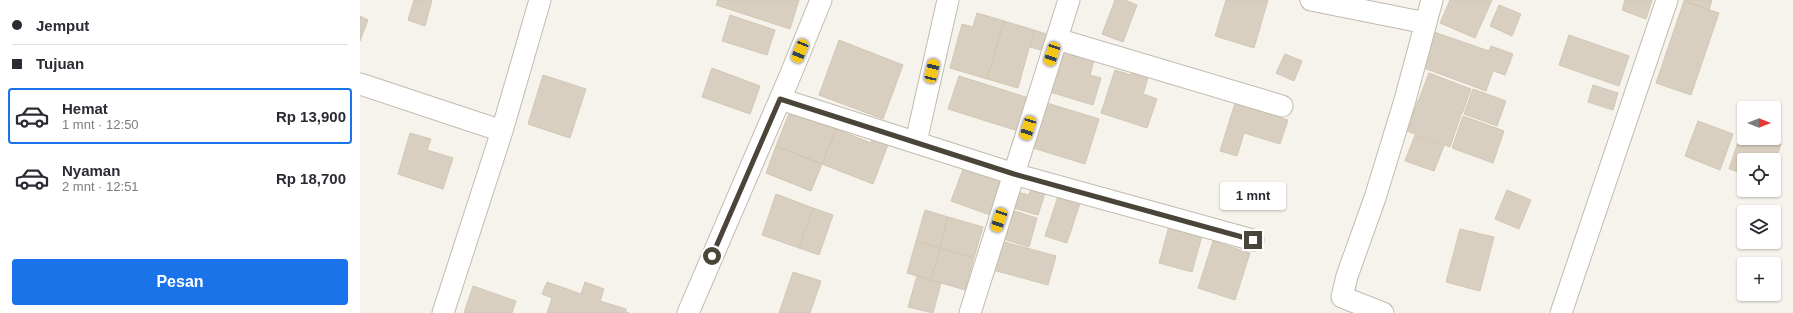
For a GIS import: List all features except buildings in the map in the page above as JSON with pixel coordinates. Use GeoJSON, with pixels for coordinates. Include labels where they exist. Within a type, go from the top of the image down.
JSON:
{"type":"FeatureCollection","features":[{"type":"Feature","properties":{"kind":"street"},"geometry":{"type":"LineString","coordinates":[[443,313],[502,131],[540,0]]}},
{"type":"Feature","properties":{"kind":"street"},"geometry":{"type":"LineString","coordinates":[[688,313],[821,0]]}},
{"type":"Feature","properties":{"kind":"street"},"geometry":{"type":"LineString","coordinates":[[916,142],[948,0]]}},
{"type":"Feature","properties":{"kind":"street"},"geometry":{"type":"LineString","coordinates":[[970,313],[979,280],[1014,174],[1068,0]]}},
{"type":"Feature","properties":{"kind":"street"},"geometry":{"type":"LineString","coordinates":[[1311,0],[1426,23]]}},
{"type":"Feature","properties":{"kind":"street"},"geometry":{"type":"LineString","coordinates":[[1383,313],[1339,305],[1347,276],[1375,198],[1432,0]]}},
{"type":"Feature","properties":{"kind":"street"},"geometry":{"type":"LineString","coordinates":[[1561,313],[1667,0]]}},
{"type":"Feature","properties":{"kind":"street"},"geometry":{"type":"LineString","coordinates":[[1057,38],[1282,106]]}},
{"type":"Feature","properties":{"kind":"street"},"geometry":{"type":"LineString","coordinates":[[360,84],[502,131]]}},
{"type":"Feature","properties":{"kind":"street"},"geometry":{"type":"LineString","coordinates":[[780,99],[1014,174],[1253,240]]}},
{"type":"Feature","properties":{"kind":"route"},"geometry":{"type":"LineString","coordinates":[[712,256],[780,99],[1014,174],[1062,186],[1253,240]]}}]}
